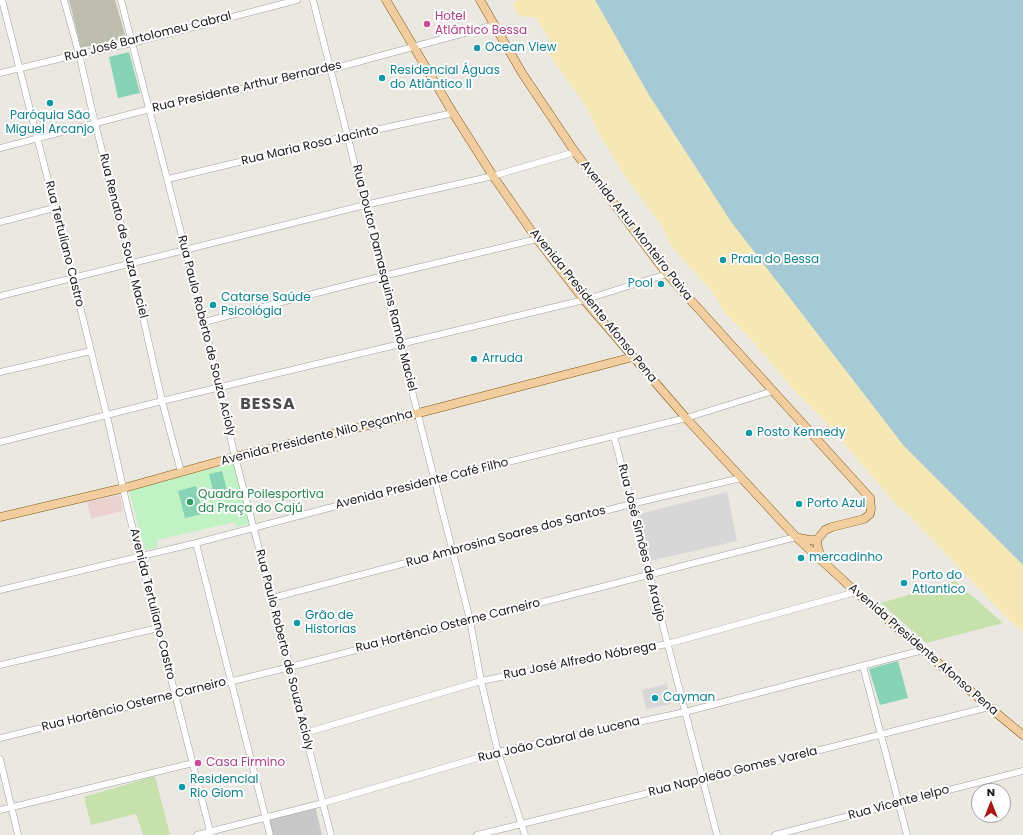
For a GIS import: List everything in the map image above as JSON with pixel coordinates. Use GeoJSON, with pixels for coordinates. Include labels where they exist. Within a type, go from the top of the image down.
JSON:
{"type":"FeatureCollection","features":[{"type":"Feature","properties":{"kind":"main road","name":"Avenida Presidente Afonso Pena"},"geometry":{"type":"LineString","coordinates":[[386,0],[453,114],[493,176],[537,239],[584,300],[633,357],[686,418],[796,537],[856,592],[1023,735]]}},
{"type":"Feature","properties":{"kind":"main road","name":"Avenida Artur Monteiro Paiva"},"geometry":{"type":"LineString","coordinates":[[480,0],[522,73],[575,152],[667,274],[868,494],[871,504],[870,514],[864,519],[825,530],[817,540]]}},
{"type":"Feature","properties":{"kind":"main road","name":"Avenida Presidente Nilo Peçanha"},"geometry":{"type":"LineString","coordinates":[[0,517],[124,488],[235,458],[633,357]]}},
{"type":"Feature","properties":{"kind":"main road","name":"Rua Hortêncio Osterne Carneiro"},"geometry":{"type":"LineString","coordinates":[[796,537],[817,540]]}},
{"type":"Feature","properties":{"kind":"main road","name":"Avenida Presidente Afonso Pena"},"geometry":{"type":"LineString","coordinates":[[817,540],[820,554],[825,564]]}},
{"type":"Feature","properties":{"kind":"street","name":"Rua Tertuliano Castro"},"geometry":{"type":"LineString","coordinates":[[2,0],[38,138],[124,488]]}},
{"type":"Feature","properties":{"kind":"street","name":"Rua Renato de Souza Maciel"},"geometry":{"type":"LineString","coordinates":[[64,0],[79,54],[131,264],[162,401],[181,472]]}},
{"type":"Feature","properties":{"kind":"street","name":"Rua Paulo Roberto de Souza Acioly"},"geometry":{"type":"LineString","coordinates":[[121,0],[204,322],[235,458],[290,667],[331,835]]}},
{"type":"Feature","properties":{"kind":"street","name":"Rua José Bartolomeu Cabral"},"geometry":{"type":"LineString","coordinates":[[0,73],[132,43],[297,0]]}},
{"type":"Feature","properties":{"kind":"street","name":"Rua Doutor Damasquins Ramos Maciel"},"geometry":{"type":"LineString","coordinates":[[313,0],[332,69],[364,205],[419,412],[470,620],[481,681],[498,752],[525,835]]}},
{"type":"Feature","properties":{"kind":"street","name":"Rua Presidente Arthur Bernardes"},"geometry":{"type":"LineString","coordinates":[[0,148],[150,109],[332,69],[494,25]]}},
{"type":"Feature","properties":{"kind":"street","name":"Rua Maria Rosa Jacinto"},"geometry":{"type":"LineString","coordinates":[[168,179],[348,136],[453,114]]}},
{"type":"Feature","properties":{"kind":"street"},"geometry":{"type":"LineString","coordinates":[[0,296],[364,205],[493,176],[575,152]]}},
{"type":"Feature","properties":{"kind":"street"},"geometry":{"type":"LineString","coordinates":[[0,222],[54,208]]}},
{"type":"Feature","properties":{"kind":"street"},"geometry":{"type":"LineString","coordinates":[[204,322],[383,276],[537,239]]}},
{"type":"Feature","properties":{"kind":"street"},"geometry":{"type":"LineString","coordinates":[[0,442],[219,387],[584,300],[667,274]]}},
{"type":"Feature","properties":{"kind":"street"},"geometry":{"type":"LineString","coordinates":[[0,372],[90,351]]}},
{"type":"Feature","properties":{"kind":"street","name":"Avenida Presidente Café Filho"},"geometry":{"type":"LineString","coordinates":[[0,590],[196,543],[435,480],[686,418],[773,391]]}},
{"type":"Feature","properties":{"kind":"street","name":"Rua José Simões de Araújo"},"geometry":{"type":"LineString","coordinates":[[614,436],[650,574],[666,644],[717,835]]}},
{"type":"Feature","properties":{"kind":"street","name":"Rua Ambrosina Soares dos Santos"},"geometry":{"type":"LineString","coordinates":[[272,598],[631,504],[741,478]]}},
{"type":"Feature","properties":{"kind":"street","name":"Avenida Tertuliano Castro"},"geometry":{"type":"LineString","coordinates":[[124,488],[158,628],[211,833]]}},
{"type":"Feature","properties":{"kind":"street","name":"Rua Hortêncio Osterne Carneiro"},"geometry":{"type":"LineString","coordinates":[[0,738],[290,667],[796,537]]}},
{"type":"Feature","properties":{"kind":"street"},"geometry":{"type":"LineString","coordinates":[[196,543],[270,835]]}},
{"type":"Feature","properties":{"kind":"street","name":"Rua José Alfredo Nóbrega"},"geometry":{"type":"LineString","coordinates":[[305,733],[481,681],[666,644],[856,592]]}},
{"type":"Feature","properties":{"kind":"street"},"geometry":{"type":"LineString","coordinates":[[0,665],[158,628]]}},
{"type":"Feature","properties":{"kind":"street","name":"Rua João Cabral de Lucena"},"geometry":{"type":"LineString","coordinates":[[197,835],[211,833],[265,817],[324,803],[498,752],[685,712],[923,650]]}},
{"type":"Feature","properties":{"kind":"street"},"geometry":{"type":"LineString","coordinates":[[863,666],[907,835]]}},
{"type":"Feature","properties":{"kind":"street","name":"Rua Napoleão Gomes Varela"},"geometry":{"type":"LineString","coordinates":[[477,835],[702,780],[989,707]]}},
{"type":"Feature","properties":{"kind":"street"},"geometry":{"type":"LineString","coordinates":[[0,759],[18,835]]}},
{"type":"Feature","properties":{"kind":"street"},"geometry":{"type":"LineString","coordinates":[[0,810],[193,763]]}},
{"type":"Feature","properties":{"kind":"street","name":"Rua Vicente Ielpo"},"geometry":{"type":"LineString","coordinates":[[775,835],[1023,771]]}},
{"type":"Feature","properties":{"kind":"shaded area"},"geometry":{"type":"Polygon","coordinates":[[[69,0],[115,0],[126,38],[81,48],[69,0]]]}},
{"type":"Feature","properties":{"kind":"shaded area"},"geometry":{"type":"Polygon","coordinates":[[[727,492],[737,541],[650,561],[639,514],[727,492]]]}},
{"type":"Feature","properties":{"kind":"shaded area"},"geometry":{"type":"Polygon","coordinates":[[[120,495],[123,511],[91,519],[87,502],[120,495]]]}},
{"type":"Feature","properties":{"kind":"shaded area"},"geometry":{"type":"Polygon","coordinates":[[[667,684],[671,704],[646,709],[642,690],[667,684]]]}},
{"type":"Feature","properties":{"kind":"shaded area"},"geometry":{"type":"Polygon","coordinates":[[[315,806],[322,835],[273,835],[268,818],[315,806]]]}},
{"type":"Feature","properties":{"kind":"green space"},"geometry":{"type":"Polygon","coordinates":[[[129,52],[140,93],[118,98],[109,57],[129,52]]]}},
{"type":"Feature","properties":{"kind":"green space"},"geometry":{"type":"Polygon","coordinates":[[[235,463],[249,524],[236,527],[235,522],[157,540],[158,547],[145,550],[129,490],[235,463]]]}},
{"type":"Feature","properties":{"kind":"green space"},"geometry":{"type":"Polygon","coordinates":[[[222,471],[227,490],[214,494],[209,474],[222,471]]]}},
{"type":"Feature","properties":{"kind":"green space","name":"Quadra Poilesportiva da Praça do Cajú"},"geometry":{"type":"Polygon","coordinates":[[[196,486],[203,514],[185,518],[178,491],[196,486]]]}},
{"type":"Feature","properties":{"kind":"green space"},"geometry":{"type":"Polygon","coordinates":[[[955,581],[1003,623],[926,643],[881,603],[955,581]]]}},
{"type":"Feature","properties":{"kind":"green space"},"geometry":{"type":"Polygon","coordinates":[[[898,661],[908,698],[880,705],[869,669],[898,661]]]}},
{"type":"Feature","properties":{"kind":"green space"},"geometry":{"type":"Polygon","coordinates":[[[155,776],[170,835],[143,835],[136,814],[91,825],[84,797],[155,776]]]}},
{"type":"Feature","properties":{"kind":"sand","name":"Praia do Bessa"},"geometry":{"type":"Polygon","coordinates":[[[516,0],[595,0],[647,92],[714,194],[784,290],[883,419],[1023,565],[1023,632],[1008,619],[902,508],[900,509],[823,419],[791,387],[751,339],[725,313],[713,293],[671,246],[663,228],[623,173],[599,134],[587,108],[547,51],[550,40],[535,17],[519,16],[513,5],[516,0]]]}},
{"type":"Feature","properties":{"kind":"water"},"geometry":{"type":"Polygon","coordinates":[[[595,0],[1023,0],[1023,565],[904,446],[732,223],[649,95],[595,0]]]}},
{"type":"Feature","properties":{"kind":"place","name":"Hotel Atlântico Bessa"},"geometry":{"type":"Point","coordinates":[427,24]}},
{"type":"Feature","properties":{"kind":"place","name":"Ocean View"},"geometry":{"type":"Point","coordinates":[477,48]}},
{"type":"Feature","properties":{"kind":"place","name":"Residencial Águas do Atlântico II"},"geometry":{"type":"Point","coordinates":[382,78]}},
{"type":"Feature","properties":{"kind":"place","name":"Paróquia São Miguel Arcanjo"},"geometry":{"type":"Point","coordinates":[50,103]}},
{"type":"Feature","properties":{"kind":"place","name":"Praia do Bessa"},"geometry":{"type":"Point","coordinates":[723,260]}},
{"type":"Feature","properties":{"kind":"place","name":"Pool"},"geometry":{"type":"Point","coordinates":[661,284]}},
{"type":"Feature","properties":{"kind":"place","name":"Catarse Saúde Psicológia"},"geometry":{"type":"Point","coordinates":[213,305]}},
{"type":"Feature","properties":{"kind":"place","name":"Arruda"},"geometry":{"type":"Point","coordinates":[474,359]}},
{"type":"Feature","properties":{"kind":"place","name":"Posto Kennedy"},"geometry":{"type":"Point","coordinates":[749,433]}},
{"type":"Feature","properties":{"kind":"place","name":"Quadra Poilesportiva da Praça do Cajú"},"geometry":{"type":"Point","coordinates":[190,502]}},
{"type":"Feature","properties":{"kind":"place","name":"Porto Azul"},"geometry":{"type":"Point","coordinates":[799,504]}},
{"type":"Feature","properties":{"kind":"place","name":"mercadinho"},"geometry":{"type":"Point","coordinates":[801,558]}},
{"type":"Feature","properties":{"kind":"place","name":"Porto do Atlantico"},"geometry":{"type":"Point","coordinates":[904,583]}},
{"type":"Feature","properties":{"kind":"place","name":"Grão de Historias"},"geometry":{"type":"Point","coordinates":[297,623]}},
{"type":"Feature","properties":{"kind":"place","name":"Cayman"},"geometry":{"type":"Point","coordinates":[655,698]}},
{"type":"Feature","properties":{"kind":"place","name":"Casa Firmino"},"geometry":{"type":"Point","coordinates":[198,763]}},
{"type":"Feature","properties":{"kind":"place","name":"Residencial Rio Giom"},"geometry":{"type":"Point","coordinates":[182,787]}},
{"type":"Feature","properties":{"kind":"district","name":"BESSA"},"geometry":{"type":"Point","coordinates":[268,405]}}]}
